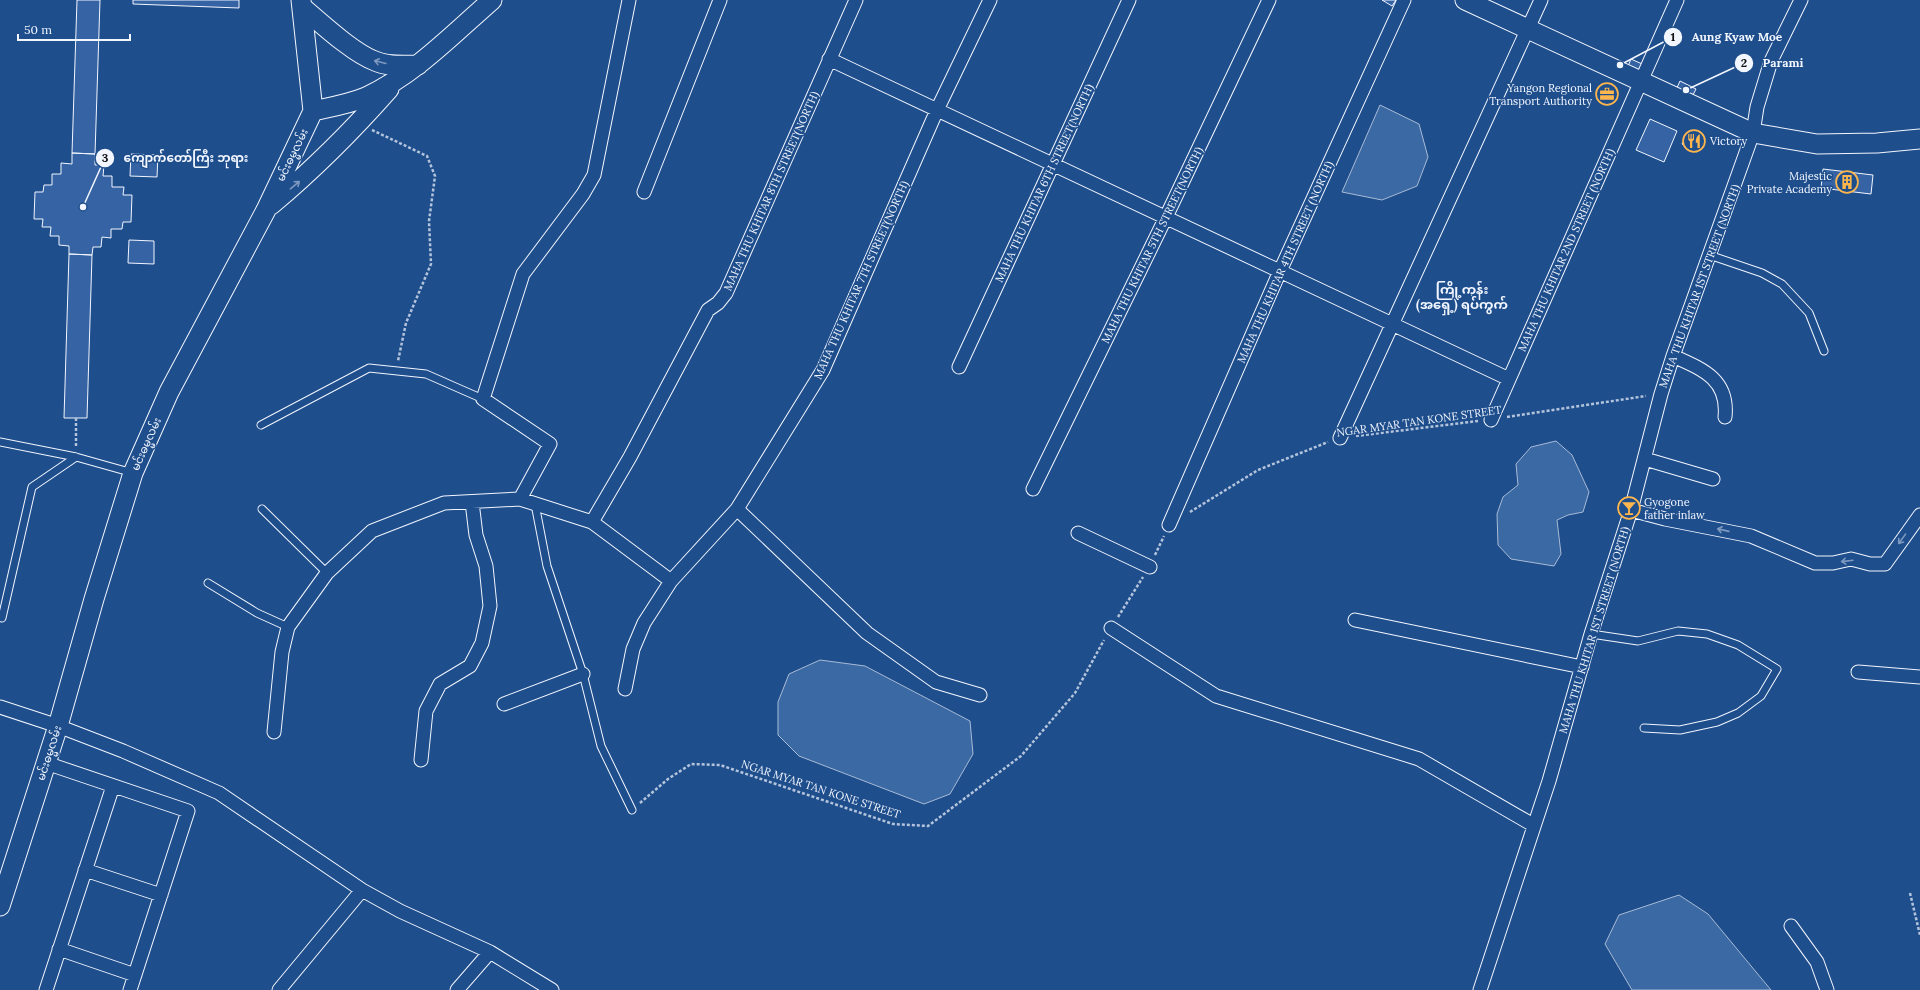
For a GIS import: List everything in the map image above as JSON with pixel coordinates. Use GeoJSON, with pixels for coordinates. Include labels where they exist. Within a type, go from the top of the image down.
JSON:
{"type":"FeatureCollection","features":[{"type":"Feature","properties":{"kind":"main road"},"geometry":{"type":"LineString","coordinates":[[266,210],[310,172],[397,81],[418,65],[492,0]]}},
{"type":"Feature","properties":{"kind":"main road"},"geometry":{"type":"LineString","coordinates":[[1465,0],[1753,133],[1817,144],[1877,143],[1920,139]]}},
{"type":"Feature","properties":{"kind":"main road"},"geometry":{"type":"LineString","coordinates":[[302,4],[364,56],[376,62],[418,65]]}},
{"type":"Feature","properties":{"kind":"main road"},"geometry":{"type":"LineString","coordinates":[[302,4],[313,111],[346,104],[365,97],[397,81]]}},
{"type":"Feature","properties":{"kind":"main road","name":"မင်းဓမ္မလမ်း"},"geometry":{"type":"LineString","coordinates":[[0,906],[58,726],[94,599],[133,473],[169,392],[266,210],[313,111]]}},
{"type":"Feature","properties":{"kind":"street"},"geometry":{"type":"LineString","coordinates":[[520,499],[550,444],[483,399],[523,274],[583,194],[594,175],[629,0]]}},
{"type":"Feature","properties":{"kind":"street"},"geometry":{"type":"LineString","coordinates":[[644,192],[720,0]]}},
{"type":"Feature","properties":{"kind":"street","name":"MAHA THU KHITAR 8TH STREET(NORTH)"},"geometry":{"type":"LineString","coordinates":[[592,522],[630,457],[708,310],[718,303],[726,293],[856,0]]}},
{"type":"Feature","properties":{"kind":"street","name":"MAHA THU KHITAR 7TH STREET(NORTH)"},"geometry":{"type":"LineString","coordinates":[[625,689],[633,649],[644,623],[671,581],[737,510],[823,370],[937,110],[990,0]]}},
{"type":"Feature","properties":{"kind":"street","name":"MAHA THU KHITAR 6TH STREET(NORTH)"},"geometry":{"type":"LineString","coordinates":[[959,367],[1129,0]]}},
{"type":"Feature","properties":{"kind":"street","name":"MAHA THU KHITAR 5TH STREET(NORTH)"},"geometry":{"type":"LineString","coordinates":[[1033,489],[1166,217],[1269,0]]}},
{"type":"Feature","properties":{"kind":"street","name":"MAHA THU KHITAR 4TH STREET (NORTH)"},"geometry":{"type":"LineString","coordinates":[[1169,525],[1280,271],[1404,0]]}},
{"type":"Feature","properties":{"kind":"street"},"geometry":{"type":"LineString","coordinates":[[1340,438],[1541,0]]}},
{"type":"Feature","properties":{"kind":"street","name":"MAHA THU KHITAR 2ND STREET (NORTH)"},"geometry":{"type":"LineString","coordinates":[[1491,420],[1677,0]]}},
{"type":"Feature","properties":{"kind":"street","name":"MAHA THU KHITAR 1ST STREET (NORTH)"},"geometry":{"type":"LineString","coordinates":[[1480,990],[1533,825],[1549,781],[1591,634],[1631,510],[1645,459],[1660,394],[1672,356],[1753,133],[1757,107],[1771,61],[1801,0]]}},
{"type":"Feature","properties":{"kind":"street"},"geometry":{"type":"LineString","coordinates":[[829,59],[1509,379]]}},
{"type":"Feature","properties":{"kind":"street"},"geometry":{"type":"LineString","coordinates":[[1672,356],[1704,370],[1720,387],[1727,403],[1725,417]]}},
{"type":"Feature","properties":{"kind":"street"},"geometry":{"type":"LineString","coordinates":[[1645,459],[1713,479]]}},
{"type":"Feature","properties":{"kind":"street"},"geometry":{"type":"LineString","coordinates":[[274,732],[282,652],[288,627],[327,572],[372,531],[444,504],[520,499],[592,522],[671,581]]}},
{"type":"Feature","properties":{"kind":"street"},"geometry":{"type":"LineString","coordinates":[[421,760],[426,711],[440,684],[470,666],[482,643],[490,606],[486,566],[476,535],[472,502]]}},
{"type":"Feature","properties":{"kind":"street"},"geometry":{"type":"LineString","coordinates":[[737,510],[867,633],[936,682],[980,695]]}},
{"type":"Feature","properties":{"kind":"street"},"geometry":{"type":"LineString","coordinates":[[1631,510],[1665,519],[1751,536],[1815,563],[1832,563],[1851,559],[1870,564],[1885,564],[1920,515]]}},
{"type":"Feature","properties":{"kind":"street"},"geometry":{"type":"LineString","coordinates":[[1078,533],[1150,567]]}},
{"type":"Feature","properties":{"kind":"street"},"geometry":{"type":"LineString","coordinates":[[1355,620],[1582,667]]}},
{"type":"Feature","properties":{"kind":"street"},"geometry":{"type":"LineString","coordinates":[[1111,628],[1216,696],[1419,759],[1533,825]]}},
{"type":"Feature","properties":{"kind":"street"},"geometry":{"type":"LineString","coordinates":[[1858,672],[1920,677]]}},
{"type":"Feature","properties":{"kind":"street"},"geometry":{"type":"LineString","coordinates":[[504,704],[583,674]]}},
{"type":"Feature","properties":{"kind":"street"},"geometry":{"type":"LineString","coordinates":[[0,707],[58,726],[123,751],[219,793],[362,890],[400,911],[490,952],[552,990]]}},
{"type":"Feature","properties":{"kind":"street"},"geometry":{"type":"LineString","coordinates":[[46,763],[188,811],[130,990]]}},
{"type":"Feature","properties":{"kind":"street"},"geometry":{"type":"LineString","coordinates":[[46,990],[113,786]]}},
{"type":"Feature","properties":{"kind":"street"},"geometry":{"type":"LineString","coordinates":[[85,870],[161,895]]}},
{"type":"Feature","properties":{"kind":"street"},"geometry":{"type":"LineString","coordinates":[[279,990],[362,890]]}},
{"type":"Feature","properties":{"kind":"street"},"geometry":{"type":"LineString","coordinates":[[1791,926],[1817,962],[1827,990]]}},
{"type":"Feature","properties":{"kind":"street"},"geometry":{"type":"LineString","coordinates":[[59,949],[135,975]]}},
{"type":"Feature","properties":{"kind":"street"},"geometry":{"type":"LineString","coordinates":[[457,990],[490,952]]}},
{"type":"Feature","properties":{"kind":"lane"},"geometry":{"type":"LineString","coordinates":[[1709,255],[1762,273],[1782,284],[1809,313],[1824,351]]}},
{"type":"Feature","properties":{"kind":"lane"},"geometry":{"type":"LineString","coordinates":[[261,425],[369,368],[426,374],[483,399]]}},
{"type":"Feature","properties":{"kind":"lane"},"geometry":{"type":"LineString","coordinates":[[0,442],[76,457],[133,473]]}},
{"type":"Feature","properties":{"kind":"lane"},"geometry":{"type":"LineString","coordinates":[[2,618],[32,487],[76,457]]}},
{"type":"Feature","properties":{"kind":"lane"},"geometry":{"type":"LineString","coordinates":[[535,504],[548,566],[583,674],[601,746],[632,810]]}},
{"type":"Feature","properties":{"kind":"lane"},"geometry":{"type":"LineString","coordinates":[[262,509],[327,572]]}},
{"type":"Feature","properties":{"kind":"lane"},"geometry":{"type":"LineString","coordinates":[[208,583],[257,613],[288,627]]}},
{"type":"Feature","properties":{"kind":"lane"},"geometry":{"type":"LineString","coordinates":[[1591,634],[1638,641],[1678,631],[1707,634],[1738,645],[1777,669],[1761,696],[1738,714],[1717,722],[1680,730],[1644,728]]}},
{"type":"Feature","properties":{"kind":"path"},"geometry":{"type":"LineString","coordinates":[[358,123],[427,156],[435,176],[429,221],[431,264],[406,323],[396,371]]}},
{"type":"Feature","properties":{"kind":"path","name":"NGAR MYAR TAN KONE STREET"},"geometry":{"type":"LineString","coordinates":[[632,810],[668,779],[691,764],[720,765],[893,824],[928,826],[1021,756],[1075,693],[1111,628],[1150,567],[1169,525],[1258,470],[1340,438],[1491,420],[1660,394]]}},
{"type":"Feature","properties":{"kind":"path"},"geometry":{"type":"LineString","coordinates":[[76,418],[76,457]]}},
{"type":"Feature","properties":{"kind":"path"},"geometry":{"type":"LineString","coordinates":[[1910,893],[1920,935]]}},
{"type":"Feature","properties":{"kind":"water"},"geometry":{"type":"Polygon","coordinates":[[[1380,105],[1419,124],[1428,157],[1417,186],[1382,200],[1342,192],[1380,105]]]}},
{"type":"Feature","properties":{"kind":"water"},"geometry":{"type":"Polygon","coordinates":[[[1556,441],[1572,455],[1589,492],[1583,512],[1568,515],[1557,520],[1561,554],[1554,566],[1511,559],[1498,545],[1497,514],[1503,497],[1518,485],[1516,464],[1531,447],[1556,441]]]}},
{"type":"Feature","properties":{"kind":"water"},"geometry":{"type":"Polygon","coordinates":[[[820,660],[865,666],[970,721],[973,754],[950,794],[924,804],[799,756],[778,735],[778,702],[789,674],[820,660]]]}},
{"type":"Feature","properties":{"kind":"water"},"geometry":{"type":"Polygon","coordinates":[[[1679,895],[1708,914],[1771,990],[1632,990],[1605,944],[1619,915],[1679,895]]]}},
{"type":"Feature","properties":{"kind":"building"},"geometry":{"type":"Polygon","coordinates":[[[77,0],[100,0],[95,154],[72,153],[77,0]]]}},
{"type":"Feature","properties":{"kind":"building"},"geometry":{"type":"Polygon","coordinates":[[[133,0],[239,0],[239,8],[133,4],[133,0]]]}},
{"type":"Feature","properties":{"kind":"building"},"geometry":{"type":"Polygon","coordinates":[[[1382,0],[1396,0],[1392,6],[1382,0]]]}},
{"type":"Feature","properties":{"kind":"building"},"geometry":{"type":"Polygon","coordinates":[[[1631,59],[1651,68],[1645,80],[1626,71],[1631,59]]]}},
{"type":"Feature","properties":{"kind":"building"},"geometry":{"type":"Polygon","coordinates":[[[1680,81],[1696,89],[1691,99],[1675,92],[1680,81]]]}},
{"type":"Feature","properties":{"kind":"building"},"geometry":{"type":"Polygon","coordinates":[[[1650,119],[1677,131],[1664,162],[1636,150],[1650,119]]]}},
{"type":"Feature","properties":{"kind":"building"},"geometry":{"type":"Polygon","coordinates":[[[1689,131],[1704,138],[1697,152],[1682,144],[1689,131]]]}},
{"type":"Feature","properties":{"kind":"building"},"geometry":{"type":"Polygon","coordinates":[[[72,153],[95,154],[95,165],[104,165],[103,176],[112,176],[112,187],[124,187],[123,195],[132,195],[131,222],[123,222],[122,229],[111,229],[111,238],[102,237],[101,247],[93,247],[92,255],[69,254],[69,246],[59,245],[59,236],[50,236],[51,227],[42,227],[43,219],[34,219],[35,192],[43,192],[44,185],[52,185],[52,174],[61,174],[61,163],[72,164],[72,153]]]}},
{"type":"Feature","properties":{"kind":"building"},"geometry":{"type":"Polygon","coordinates":[[[131,154],[158,155],[157,177],[130,176],[131,154]]]}},
{"type":"Feature","properties":{"kind":"building","name":"Majestic Private Academy"},"geometry":{"type":"Polygon","coordinates":[[[1823,169],[1873,175],[1871,194],[1821,188],[1823,169]]]}},
{"type":"Feature","properties":{"kind":"building"},"geometry":{"type":"Polygon","coordinates":[[[129,240],[154,241],[154,264],[128,263],[129,240]]]}},
{"type":"Feature","properties":{"kind":"building"},"geometry":{"type":"Polygon","coordinates":[[[69,254],[92,255],[87,418],[64,418],[69,254]]]}},
{"type":"Feature","properties":{"kind":"place","name":"Aung Kyaw Moe"},"geometry":{"type":"Point","coordinates":[1620,65]}},
{"type":"Feature","properties":{"kind":"place","name":"Parami"},"geometry":{"type":"Point","coordinates":[1686,90]}},
{"type":"Feature","properties":{"kind":"place","name":"Yangon Regional Transport Authority"},"geometry":{"type":"Point","coordinates":[1607,94]}},
{"type":"Feature","properties":{"kind":"place","name":"Victory"},"geometry":{"type":"Point","coordinates":[1694,141]}},
{"type":"Feature","properties":{"kind":"place","name":"Majestic Private Academy"},"geometry":{"type":"Point","coordinates":[1847,182]}},
{"type":"Feature","properties":{"kind":"place","name":"ကျောက်တော်ကြီး ဘုရား"},"geometry":{"type":"Point","coordinates":[83,207]}},
{"type":"Feature","properties":{"kind":"place","name":"Gyogone father inlaw"},"geometry":{"type":"Point","coordinates":[1629,508]}},
{"type":"Feature","properties":{"kind":"district","name":"ကြို့ကုန်း (အရှေ့) ရပ်ကွက်"},"geometry":{"type":"Point","coordinates":[1462,296]}}]}
